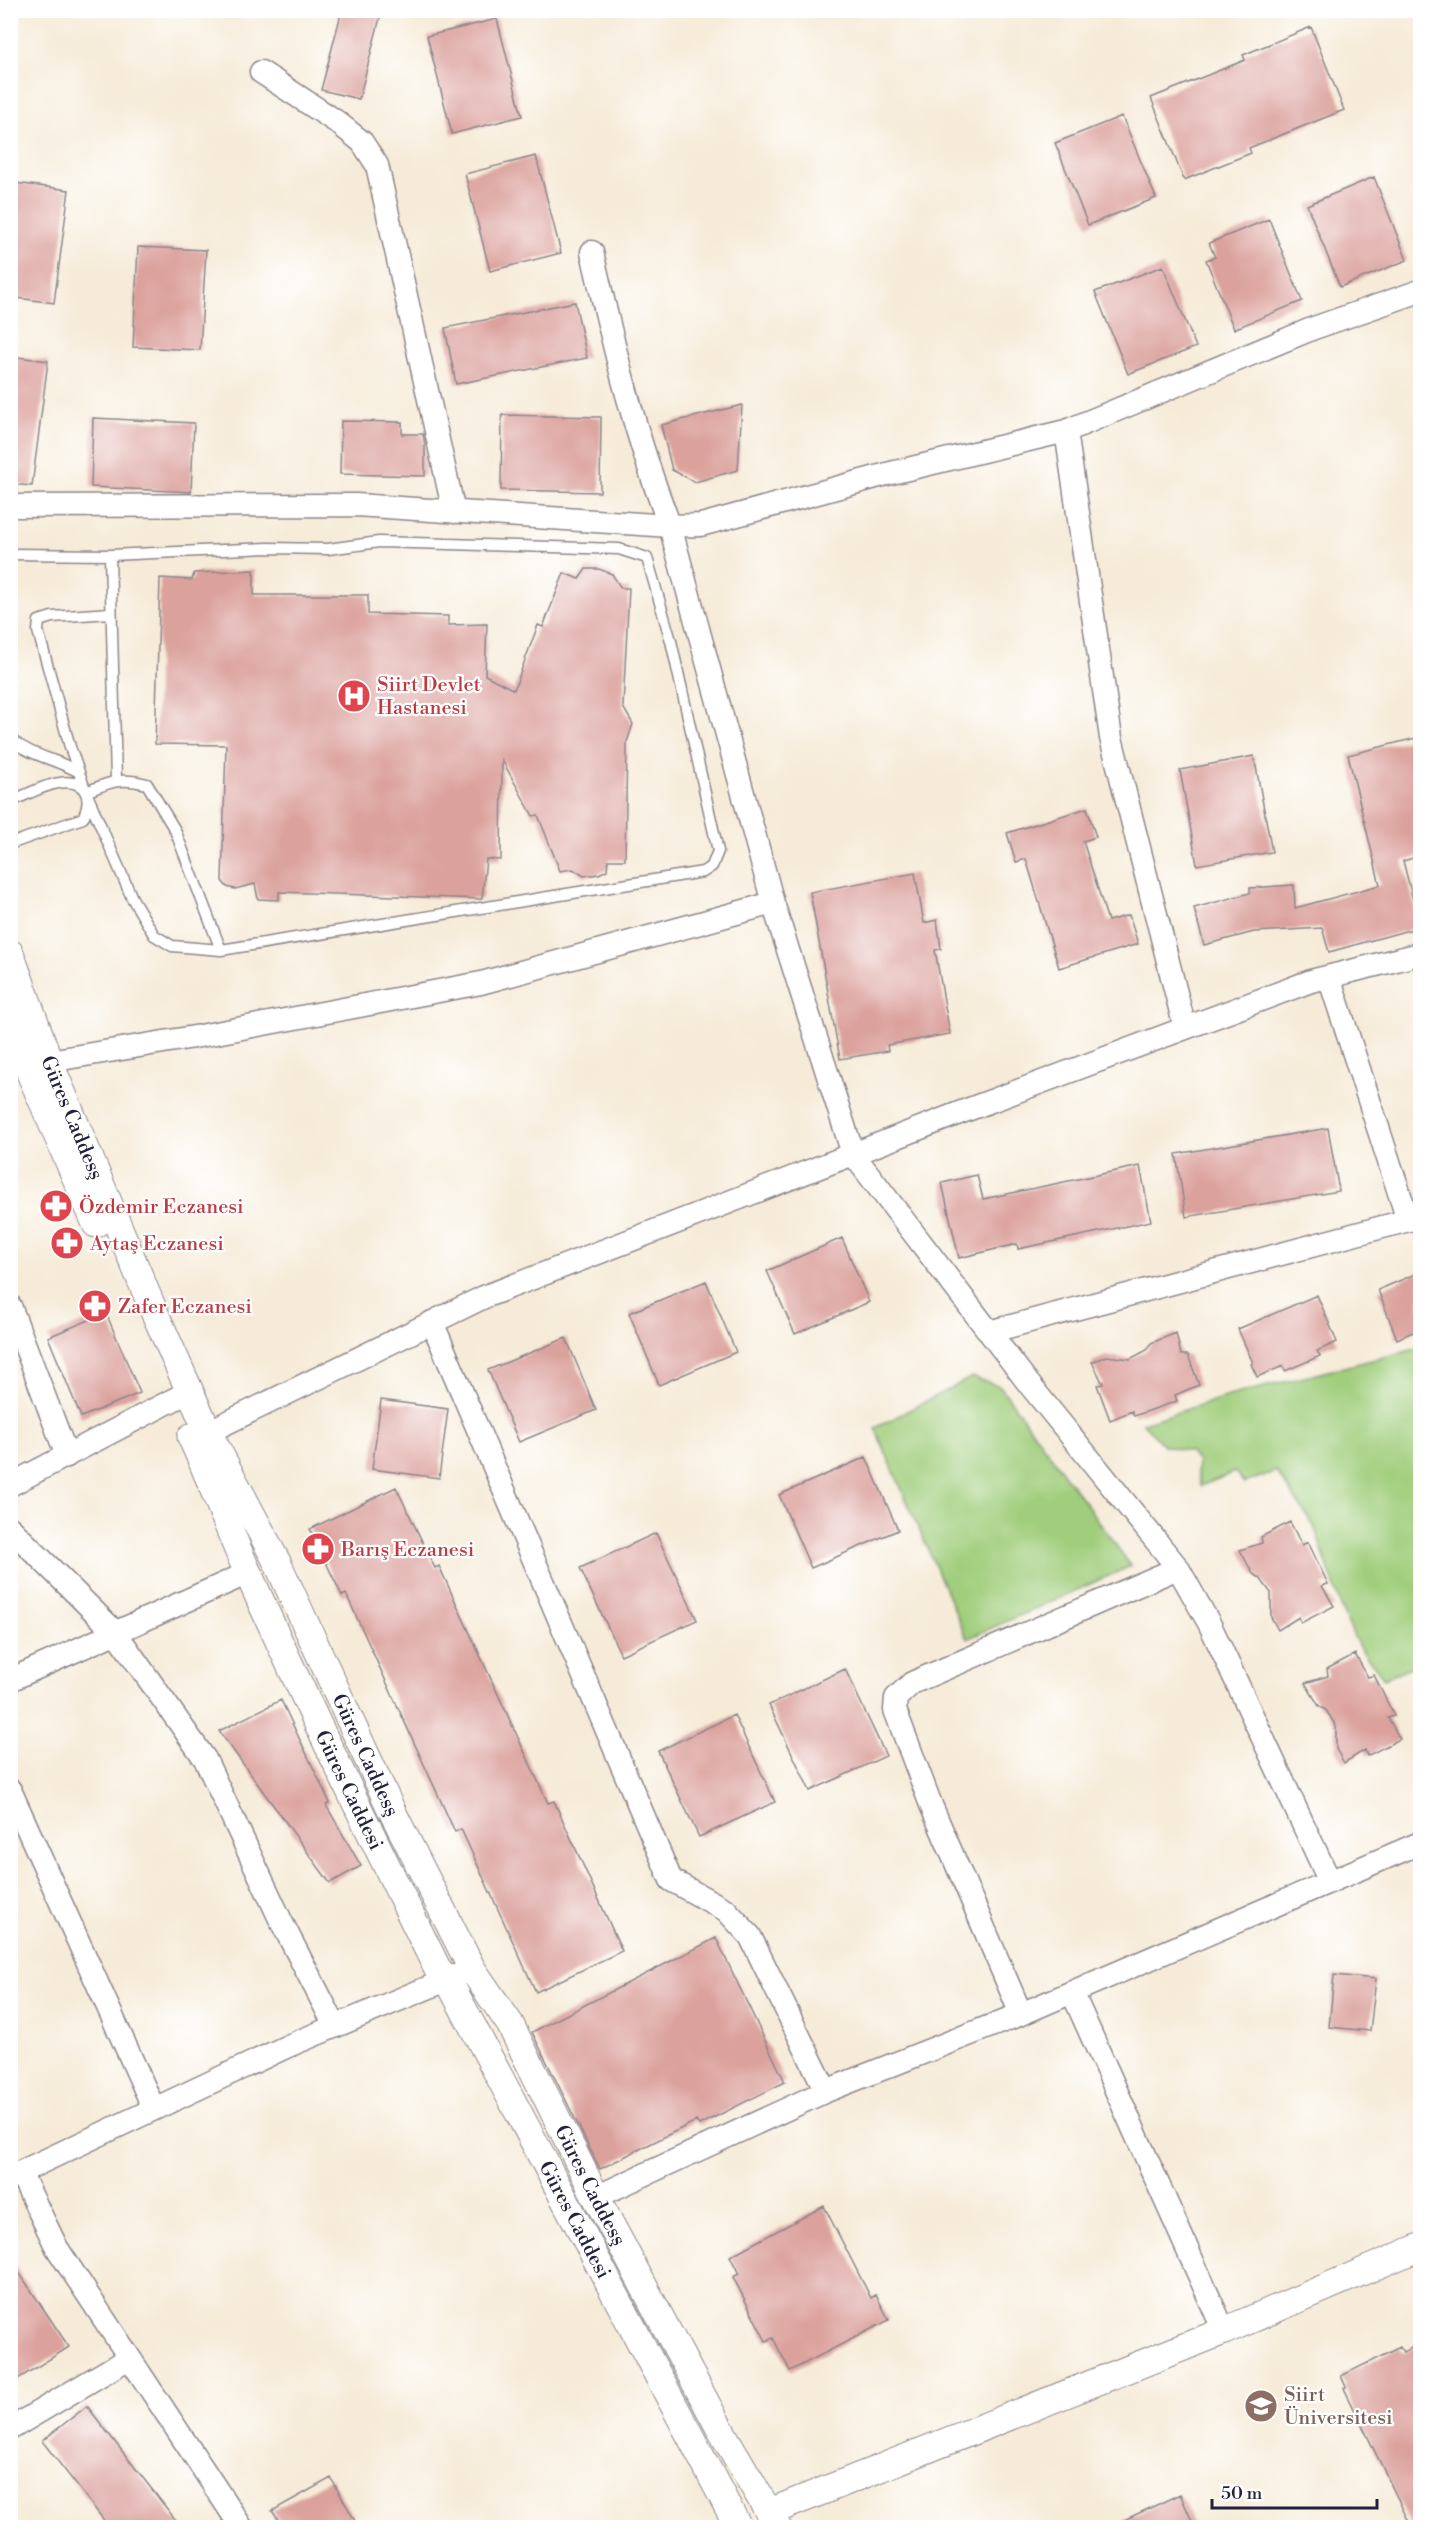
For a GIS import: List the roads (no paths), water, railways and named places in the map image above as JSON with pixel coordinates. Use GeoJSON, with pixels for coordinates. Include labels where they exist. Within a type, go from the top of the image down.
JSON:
{"type":"FeatureCollection","features":[{"type":"Feature","properties":{"kind":"street"},"geometry":{"type":"LineString","coordinates":[[261,72],[338,122],[362,142],[377,165],[454,512]]}},
{"type":"Feature","properties":{"kind":"street"},"geometry":{"type":"LineString","coordinates":[[592,252],[616,357],[653,482],[670,526],[773,903],[853,1154],[989,1332],[1178,1568],[1210,1625],[1330,1882]]}},
{"type":"Feature","properties":{"kind":"street"},"geometry":{"type":"LineString","coordinates":[[10,506],[356,505],[670,526],[701,525],[886,474],[1066,431],[1314,328],[1420,291]]}},
{"type":"Feature","properties":{"kind":"street"},"geometry":{"type":"LineString","coordinates":[[1066,431],[1111,738],[1185,1028]]}},
{"type":"Feature","properties":{"kind":"street"},"geometry":{"type":"LineString","coordinates":[[49,1061],[212,1034],[481,983],[773,903]]}},
{"type":"Feature","properties":{"kind":"street","name":"Güres Caddesş"},"geometry":{"type":"LineString","coordinates":[[10,953],[49,1061],[122,1239],[182,1395],[208,1432],[277,1562],[391,1809],[460,1975],[510,2025],[596,2197],[719,2427],[774,2520]]}},
{"type":"Feature","properties":{"kind":"street"},"geometry":{"type":"LineString","coordinates":[[208,1432],[484,1297],[1185,1028],[1329,977],[1420,954]]}},
{"type":"Feature","properties":{"kind":"street"},"geometry":{"type":"LineString","coordinates":[[989,1332],[1414,1218],[1329,977]]}},
{"type":"Feature","properties":{"kind":"street","name":"Güres Caddesi"},"geometry":{"type":"LineString","coordinates":[[10,1027],[182,1395],[209,1475],[248,1573],[346,1786],[437,1968],[460,1975],[738,2527]]}},
{"type":"Feature","properties":{"kind":"street"},"geometry":{"type":"LineString","coordinates":[[10,1306],[15,1329],[67,1456]]}},
{"type":"Feature","properties":{"kind":"street"},"geometry":{"type":"LineString","coordinates":[[432,1322],[671,1880],[726,1910],[750,1936],[826,2091]]}},
{"type":"Feature","properties":{"kind":"street"},"geometry":{"type":"LineString","coordinates":[[10,1485],[182,1395]]}},
{"type":"Feature","properties":{"kind":"street"},"geometry":{"type":"LineString","coordinates":[[10,1528],[116,1633],[205,1759],[282,1923],[335,2026]]}},
{"type":"Feature","properties":{"kind":"street"},"geometry":{"type":"LineString","coordinates":[[1021,2014],[931,1806],[895,1710],[896,1698],[912,1683],[1178,1568]]}},
{"type":"Feature","properties":{"kind":"street"},"geometry":{"type":"LineString","coordinates":[[10,1680],[248,1573]]}},
{"type":"Feature","properties":{"kind":"street"},"geometry":{"type":"LineString","coordinates":[[10,1790],[154,2109]]}},
{"type":"Feature","properties":{"kind":"street"},"geometry":{"type":"LineString","coordinates":[[596,2197],[826,2091],[1021,2014],[1420,1844]]}},
{"type":"Feature","properties":{"kind":"street"},"geometry":{"type":"LineString","coordinates":[[242,2528],[57,2248],[15,2174],[288,2046],[460,1975]]}},
{"type":"Feature","properties":{"kind":"street"},"geometry":{"type":"LineString","coordinates":[[1072,1992],[1224,2331]]}},
{"type":"Feature","properties":{"kind":"street"},"geometry":{"type":"LineString","coordinates":[[738,2527],[774,2520],[1420,2247]]}},
{"type":"Feature","properties":{"kind":"street"},"geometry":{"type":"LineString","coordinates":[[10,2429],[129,2358]]}},
{"type":"Feature","properties":{"kind":"lane"},"geometry":{"type":"LineString","coordinates":[[10,554],[110,555],[267,548],[328,549],[379,542],[619,549],[647,558],[671,641],[718,851],[712,866],[703,872],[221,950],[172,946],[154,935],[132,898],[86,792],[38,631],[39,621],[52,617],[110,613]]}},
{"type":"Feature","properties":{"kind":"lane"},"geometry":{"type":"LineString","coordinates":[[110,555],[116,780]]}},
{"type":"Feature","properties":{"kind":"lane"},"geometry":{"type":"LineString","coordinates":[[10,739],[36,756],[58,761],[79,772]]}},
{"type":"Feature","properties":{"kind":"lane"},"geometry":{"type":"LineString","coordinates":[[86,792],[116,780],[132,780],[147,784],[180,841],[221,950]]}},
{"type":"Feature","properties":{"kind":"lane"},"geometry":{"type":"LineString","coordinates":[[10,802],[64,781],[77,783],[86,792],[88,808],[83,818],[10,844]]}},
{"type":"Feature","properties":{"kind":"place","name":"Siirt Devlet Hastanesi"},"geometry":{"type":"Point","coordinates":[354,696]}},
{"type":"Feature","properties":{"kind":"place","name":"Özdemir Eczanesi"},"geometry":{"type":"Point","coordinates":[56,1206]}},
{"type":"Feature","properties":{"kind":"place","name":"Aytaş Eczanesi"},"geometry":{"type":"Point","coordinates":[67,1243]}},
{"type":"Feature","properties":{"kind":"place","name":"Zafer Eczanesi"},"geometry":{"type":"Point","coordinates":[95,1306]}},
{"type":"Feature","properties":{"kind":"place","name":"Barış Eczanesi"},"geometry":{"type":"Point","coordinates":[318,1549]}},
{"type":"Feature","properties":{"kind":"place","name":"Siirt Üniversitesi"},"geometry":{"type":"Point","coordinates":[1261,2406]}}]}
